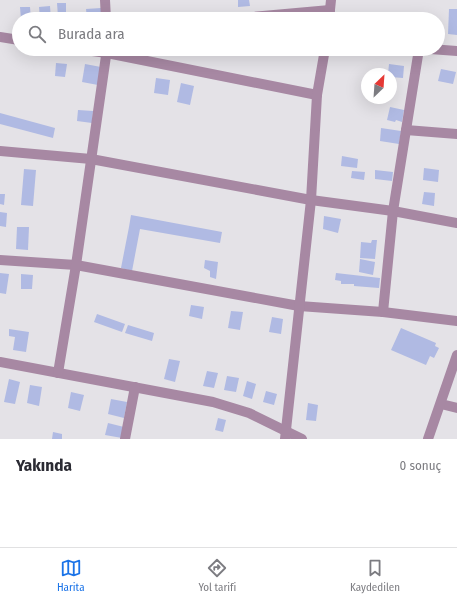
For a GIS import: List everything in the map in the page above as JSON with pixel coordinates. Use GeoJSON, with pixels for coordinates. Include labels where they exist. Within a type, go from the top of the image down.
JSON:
{"type":"FeatureCollection","features":[{"type":"Feature","properties":{"kind":"street"},"geometry":{"type":"LineString","coordinates":[[105,0],[106,12]]}},
{"type":"Feature","properties":{"kind":"street"},"geometry":{"type":"LineString","coordinates":[[308,12],[330,10]]}},
{"type":"Feature","properties":{"kind":"street"},"geometry":{"type":"LineString","coordinates":[[0,37],[12,36]]}},
{"type":"Feature","properties":{"kind":"street"},"geometry":{"type":"LineString","coordinates":[[0,37],[12,39]]}},
{"type":"Feature","properties":{"kind":"street"},"geometry":{"type":"LineString","coordinates":[[445,50],[457,51]]}},
{"type":"Feature","properties":{"kind":"street"},"geometry":{"type":"LineString","coordinates":[[58,373],[76,266],[106,56]]}},
{"type":"Feature","properties":{"kind":"street"},"geometry":{"type":"LineString","coordinates":[[131,56],[318,95]]}},
{"type":"Feature","properties":{"kind":"street"},"geometry":{"type":"LineString","coordinates":[[286,435],[311,200],[318,95],[324,56]]}},
{"type":"Feature","properties":{"kind":"street"},"geometry":{"type":"LineString","coordinates":[[383,312],[393,211],[417,56]]}},
{"type":"Feature","properties":{"kind":"street"},"geometry":{"type":"LineString","coordinates":[[406,130],[457,134]]}},
{"type":"Feature","properties":{"kind":"street"},"geometry":{"type":"LineString","coordinates":[[0,152],[91,158],[311,200],[393,211],[457,223]]}},
{"type":"Feature","properties":{"kind":"street"},"geometry":{"type":"LineString","coordinates":[[0,260],[76,266],[299,306],[383,312],[457,321]]}},
{"type":"Feature","properties":{"kind":"street"},"geometry":{"type":"LineString","coordinates":[[428,439],[457,355]]}},
{"type":"Feature","properties":{"kind":"street"},"geometry":{"type":"LineString","coordinates":[[0,362],[213,402],[249,413],[286,435],[302,439]]}},
{"type":"Feature","properties":{"kind":"street"},"geometry":{"type":"LineString","coordinates":[[125,439],[135,387]]}},
{"type":"Feature","properties":{"kind":"street"},"geometry":{"type":"LineString","coordinates":[[441,404],[457,408]]}},
{"type":"Feature","properties":{"kind":"building"},"geometry":{"type":"Polygon","coordinates":[[[238,0],[249,0],[250,6],[238,7],[238,0]]]}},
{"type":"Feature","properties":{"kind":"building"},"geometry":{"type":"Polygon","coordinates":[[[57,3],[66,3],[66,12],[58,12],[57,3]]]}},
{"type":"Feature","properties":{"kind":"building"},"geometry":{"type":"Polygon","coordinates":[[[50,6],[50,12],[39,12],[39,7],[50,6]]]}},
{"type":"Feature","properties":{"kind":"building"},"geometry":{"type":"Polygon","coordinates":[[[20,7],[30,7],[30,12],[20,12],[20,7]]]}},
{"type":"Feature","properties":{"kind":"building"},"geometry":{"type":"Polygon","coordinates":[[[101,8],[101,12],[86,12],[86,9],[101,8]]]}},
{"type":"Feature","properties":{"kind":"building"},"geometry":{"type":"Polygon","coordinates":[[[449,9],[457,9],[457,35],[448,34],[449,9]]]}},
{"type":"Feature","properties":{"kind":"building"},"geometry":{"type":"Polygon","coordinates":[[[56,63],[67,64],[65,77],[55,76],[56,63]]]}},
{"type":"Feature","properties":{"kind":"building"},"geometry":{"type":"Polygon","coordinates":[[[85,64],[101,67],[98,85],[82,82],[85,64]]]}},
{"type":"Feature","properties":{"kind":"building"},"geometry":{"type":"Polygon","coordinates":[[[389,64],[404,66],[403,78],[397,78],[397,68],[389,68],[389,64]]]}},
{"type":"Feature","properties":{"kind":"building"},"geometry":{"type":"Polygon","coordinates":[[[441,69],[456,72],[453,84],[438,81],[441,69]]]}},
{"type":"Feature","properties":{"kind":"building"},"geometry":{"type":"Polygon","coordinates":[[[156,78],[170,80],[168,95],[154,93],[156,78]]]}},
{"type":"Feature","properties":{"kind":"building"},"geometry":{"type":"Polygon","coordinates":[[[181,83],[194,86],[190,105],[177,102],[181,83]]]}},
{"type":"Feature","properties":{"kind":"building"},"geometry":{"type":"Polygon","coordinates":[[[390,107],[404,110],[402,122],[387,120],[390,107]]]}},
{"type":"Feature","properties":{"kind":"building"},"geometry":{"type":"Polygon","coordinates":[[[78,110],[93,111],[92,123],[77,121],[78,110]]]}},
{"type":"Feature","properties":{"kind":"building"},"geometry":{"type":"Polygon","coordinates":[[[0,113],[55,128],[53,138],[0,124],[0,113]]]}},
{"type":"Feature","properties":{"kind":"building"},"geometry":{"type":"Polygon","coordinates":[[[381,128],[401,131],[399,144],[380,141],[381,128]]]}},
{"type":"Feature","properties":{"kind":"building"},"geometry":{"type":"Polygon","coordinates":[[[342,156],[358,159],[357,168],[341,166],[342,156]]]}},
{"type":"Feature","properties":{"kind":"building"},"geometry":{"type":"Polygon","coordinates":[[[424,168],[439,170],[438,182],[423,180],[424,168]]]}},
{"type":"Feature","properties":{"kind":"building"},"geometry":{"type":"Polygon","coordinates":[[[24,169],[36,170],[33,206],[21,205],[24,169]]]}},
{"type":"Feature","properties":{"kind":"building"},"geometry":{"type":"Polygon","coordinates":[[[375,170],[393,172],[392,181],[375,179],[375,170]]]}},
{"type":"Feature","properties":{"kind":"building"},"geometry":{"type":"Polygon","coordinates":[[[352,171],[365,172],[364,180],[351,178],[352,171]]]}},
{"type":"Feature","properties":{"kind":"building"},"geometry":{"type":"Polygon","coordinates":[[[424,192],[435,193],[434,206],[422,204],[424,192]]]}},
{"type":"Feature","properties":{"kind":"building"},"geometry":{"type":"Polygon","coordinates":[[[0,194],[5,194],[4,205],[0,204],[0,194]]]}},
{"type":"Feature","properties":{"kind":"building"},"geometry":{"type":"Polygon","coordinates":[[[0,212],[7,213],[6,227],[0,226],[0,212]]]}},
{"type":"Feature","properties":{"kind":"building"},"geometry":{"type":"Polygon","coordinates":[[[131,215],[222,232],[220,243],[140,229],[132,271],[121,268],[131,215]]]}},
{"type":"Feature","properties":{"kind":"building"},"geometry":{"type":"Polygon","coordinates":[[[324,216],[341,219],[338,233],[323,229],[324,216]]]}},
{"type":"Feature","properties":{"kind":"building"},"geometry":{"type":"Polygon","coordinates":[[[17,227],[29,227],[28,250],[16,249],[17,227]]]}},
{"type":"Feature","properties":{"kind":"building"},"geometry":{"type":"Polygon","coordinates":[[[372,240],[377,240],[375,259],[360,258],[361,242],[371,243],[372,240]]]}},
{"type":"Feature","properties":{"kind":"building"},"geometry":{"type":"Polygon","coordinates":[[[360,259],[375,262],[373,275],[359,272],[360,259]]]}},
{"type":"Feature","properties":{"kind":"building"},"geometry":{"type":"Polygon","coordinates":[[[205,260],[218,262],[216,279],[210,277],[210,271],[204,268],[205,260]]]}},
{"type":"Feature","properties":{"kind":"building"},"geometry":{"type":"Polygon","coordinates":[[[0,273],[9,274],[6,294],[0,293],[0,273]]]}},
{"type":"Feature","properties":{"kind":"building"},"geometry":{"type":"Polygon","coordinates":[[[336,273],[380,278],[379,288],[354,286],[354,284],[341,284],[341,281],[335,280],[336,273]]]}},
{"type":"Feature","properties":{"kind":"building"},"geometry":{"type":"Polygon","coordinates":[[[21,274],[33,275],[32,289],[21,289],[21,274]]]}},
{"type":"Feature","properties":{"kind":"building"},"geometry":{"type":"Polygon","coordinates":[[[191,305],[204,307],[202,319],[189,316],[191,305]]]}},
{"type":"Feature","properties":{"kind":"building"},"geometry":{"type":"Polygon","coordinates":[[[231,311],[243,312],[240,330],[228,328],[231,311]]]}},
{"type":"Feature","properties":{"kind":"building"},"geometry":{"type":"Polygon","coordinates":[[[97,314],[125,324],[122,332],[94,322],[97,314]]]}},
{"type":"Feature","properties":{"kind":"building"},"geometry":{"type":"Polygon","coordinates":[[[272,317],[283,319],[281,334],[269,332],[272,317]]]}},
{"type":"Feature","properties":{"kind":"building"},"geometry":{"type":"Polygon","coordinates":[[[128,325],[154,333],[152,341],[125,333],[128,325]]]}},
{"type":"Feature","properties":{"kind":"building"},"geometry":{"type":"Polygon","coordinates":[[[401,328],[436,343],[435,346],[439,348],[434,358],[430,356],[426,365],[391,350],[401,328]]]}},
{"type":"Feature","properties":{"kind":"building"},"geometry":{"type":"Polygon","coordinates":[[[9,329],[29,332],[26,352],[13,350],[15,337],[9,336],[9,329]]]}},
{"type":"Feature","properties":{"kind":"building"},"geometry":{"type":"Polygon","coordinates":[[[169,359],[180,361],[175,382],[164,379],[169,359]]]}},
{"type":"Feature","properties":{"kind":"building"},"geometry":{"type":"Polygon","coordinates":[[[207,371],[218,373],[214,388],[203,386],[207,371]]]}},
{"type":"Feature","properties":{"kind":"building"},"geometry":{"type":"Polygon","coordinates":[[[227,376],[239,378],[236,392],[224,390],[227,376]]]}},
{"type":"Feature","properties":{"kind":"building"},"geometry":{"type":"Polygon","coordinates":[[[9,379],[20,382],[15,404],[4,402],[9,379]]]}},
{"type":"Feature","properties":{"kind":"building"},"geometry":{"type":"Polygon","coordinates":[[[247,381],[256,384],[252,399],[243,396],[247,381]]]}},
{"type":"Feature","properties":{"kind":"building"},"geometry":{"type":"Polygon","coordinates":[[[30,385],[42,387],[39,406],[27,403],[30,385]]]}},
{"type":"Feature","properties":{"kind":"building"},"geometry":{"type":"Polygon","coordinates":[[[266,391],[277,394],[274,405],[263,402],[266,391]]]}},
{"type":"Feature","properties":{"kind":"building"},"geometry":{"type":"Polygon","coordinates":[[[71,392],[84,395],[80,411],[68,408],[71,392]]]}},
{"type":"Feature","properties":{"kind":"building"},"geometry":{"type":"Polygon","coordinates":[[[111,399],[127,402],[124,418],[108,414],[111,399]]]}},
{"type":"Feature","properties":{"kind":"building"},"geometry":{"type":"Polygon","coordinates":[[[308,403],[318,405],[316,421],[306,420],[308,403]]]}},
{"type":"Feature","properties":{"kind":"building"},"geometry":{"type":"Polygon","coordinates":[[[218,418],[226,420],[223,432],[215,430],[218,418]]]}},
{"type":"Feature","properties":{"kind":"building"},"geometry":{"type":"Polygon","coordinates":[[[108,423],[124,427],[122,438],[105,435],[108,423]]]}},
{"type":"Feature","properties":{"kind":"building"},"geometry":{"type":"Polygon","coordinates":[[[53,432],[62,434],[62,439],[52,439],[53,432]]]}}]}
